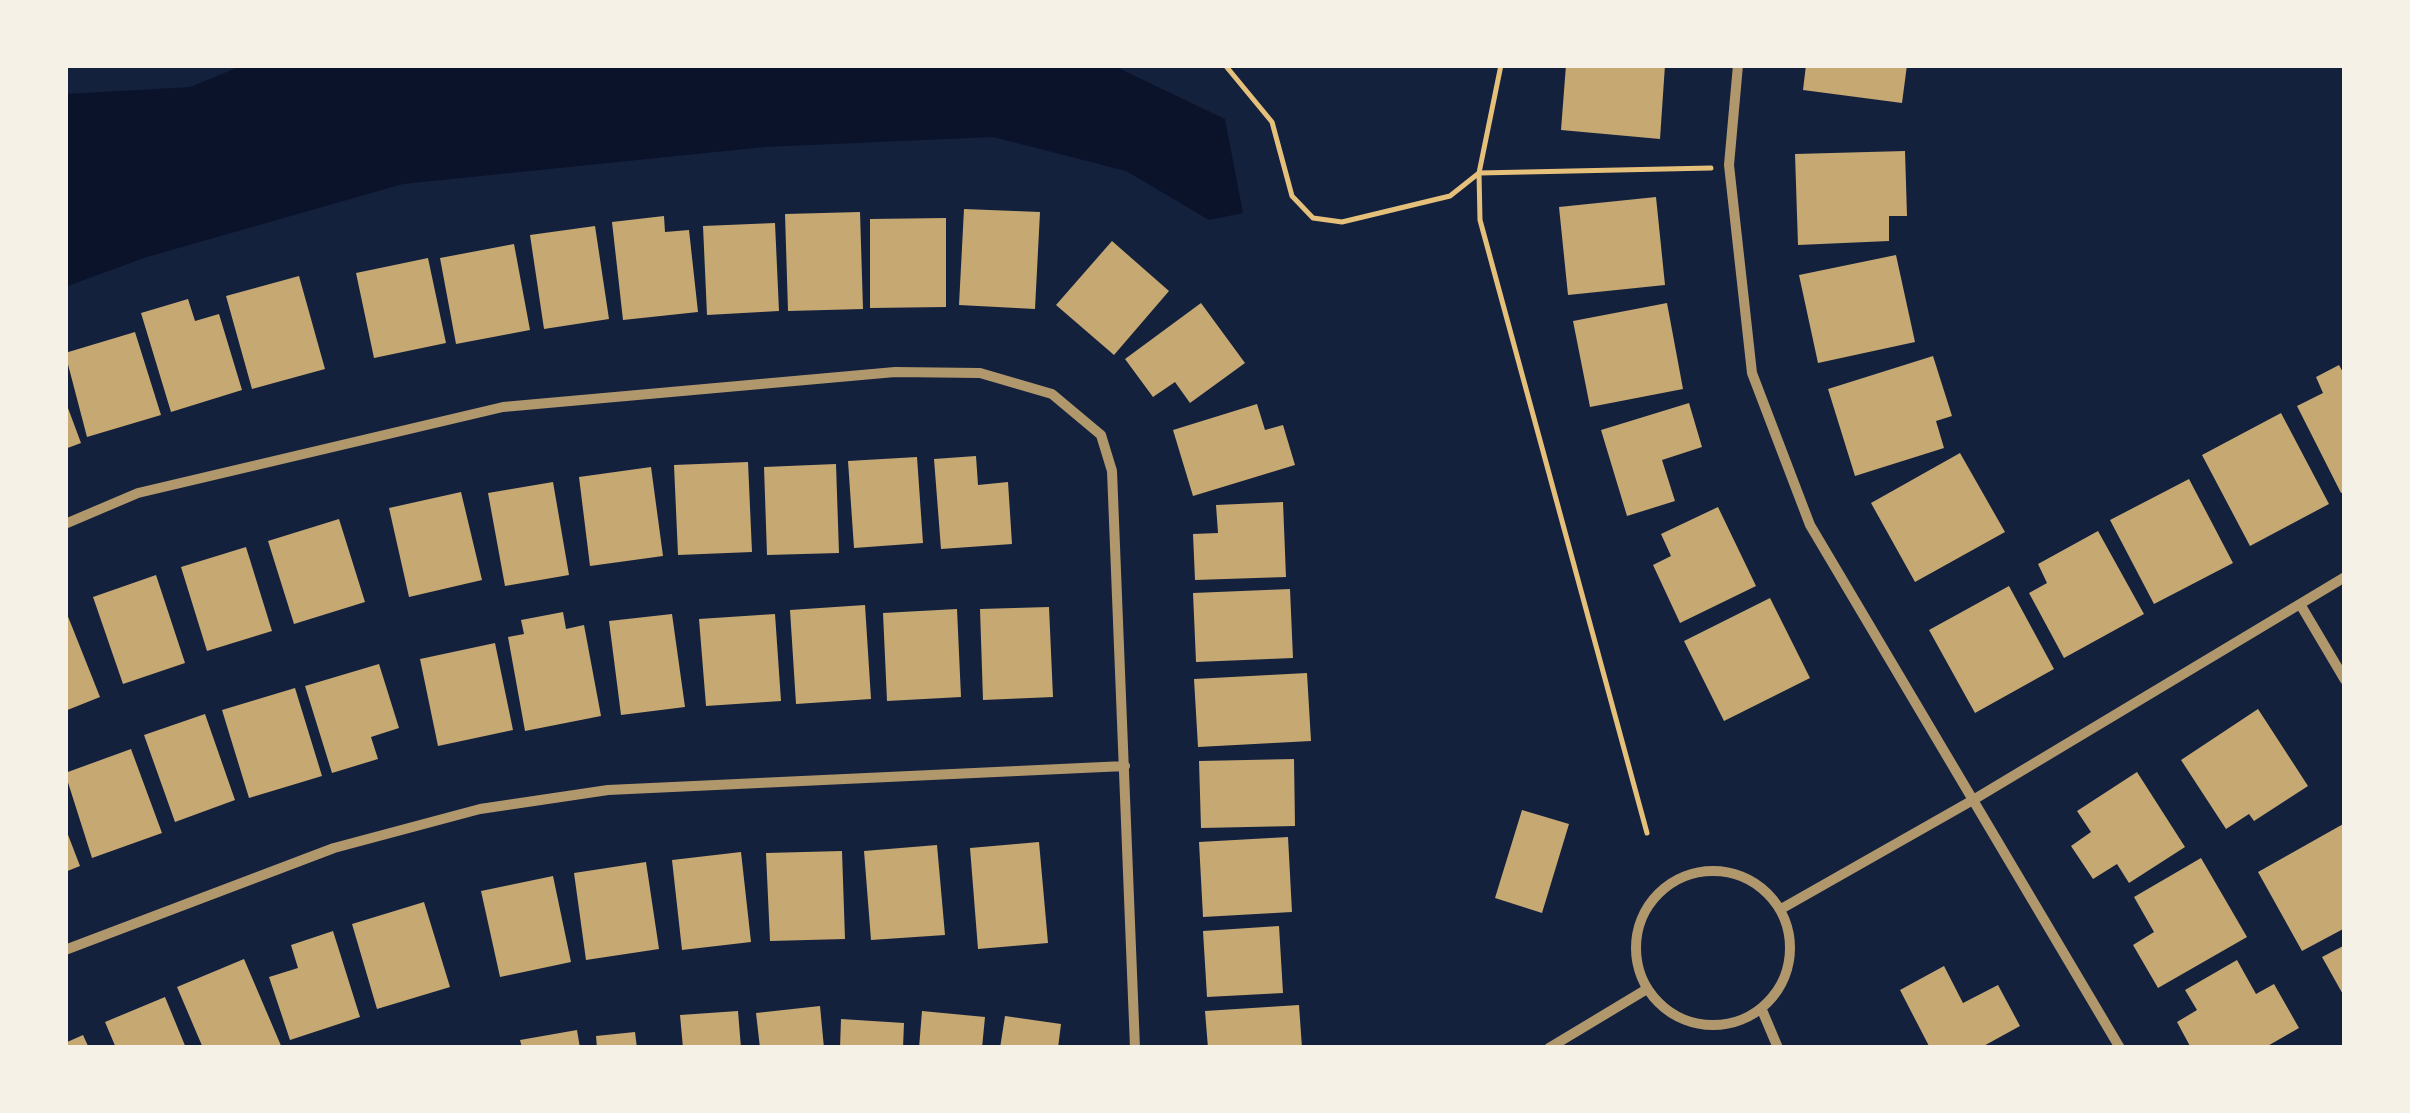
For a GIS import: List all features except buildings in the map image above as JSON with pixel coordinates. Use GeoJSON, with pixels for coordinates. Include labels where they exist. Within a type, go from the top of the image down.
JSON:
{"type":"FeatureCollection","features":[{"type":"Feature","properties":{"kind":"street"},"geometry":{"type":"LineString","coordinates":[[1738,65],[1729,165],[1752,373],[1810,525],[2120,1048]]}},
{"type":"Feature","properties":{"kind":"street"},"geometry":{"type":"LineString","coordinates":[[65,524],[138,493],[503,408],[895,372],[980,373],[1052,394],[1102,435],[1112,472],[1136,1048]]}},
{"type":"Feature","properties":{"kind":"street"},"geometry":{"type":"LineString","coordinates":[[1780,908],[1973,800],[2345,577]]}},
{"type":"Feature","properties":{"kind":"street"},"geometry":{"type":"LineString","coordinates":[[2300,604],[2345,680]]}},
{"type":"Feature","properties":{"kind":"street"},"geometry":{"type":"LineString","coordinates":[[65,950],[334,848],[480,810],[608,790],[1125,766]]}},
{"type":"Feature","properties":{"kind":"street"},"geometry":{"type":"LineString","coordinates":[[1720,870],[1756,882],[1780,908],[1790,938],[1787,974],[1762,1010],[1726,1026],[1699,1025],[1674,1016],[1647,990],[1635,948],[1638,928],[1649,904],[1676,880],[1720,870]]}},
{"type":"Feature","properties":{"kind":"street"},"geometry":{"type":"LineString","coordinates":[[1549,1048],[1647,990]]}},
{"type":"Feature","properties":{"kind":"street"},"geometry":{"type":"LineString","coordinates":[[1762,1010],[1778,1048]]}},
{"type":"Feature","properties":{"kind":"path"},"geometry":{"type":"LineString","coordinates":[[1225,65],[1272,122],[1292,196],[1313,218],[1342,222],[1450,196],[1478,173],[1729,165]]}},
{"type":"Feature","properties":{"kind":"path"},"geometry":{"type":"LineString","coordinates":[[1501,65],[1478,173],[1480,220],[1647,833]]}},
{"type":"Feature","properties":{"kind":"water"},"geometry":{"type":"Polygon","coordinates":[[[244,65],[1112,65],[1225,119],[1243,213],[1209,220],[1126,171],[993,137],[765,147],[403,184],[147,257],[65,287],[65,94],[190,87],[244,65]]]}}]}
